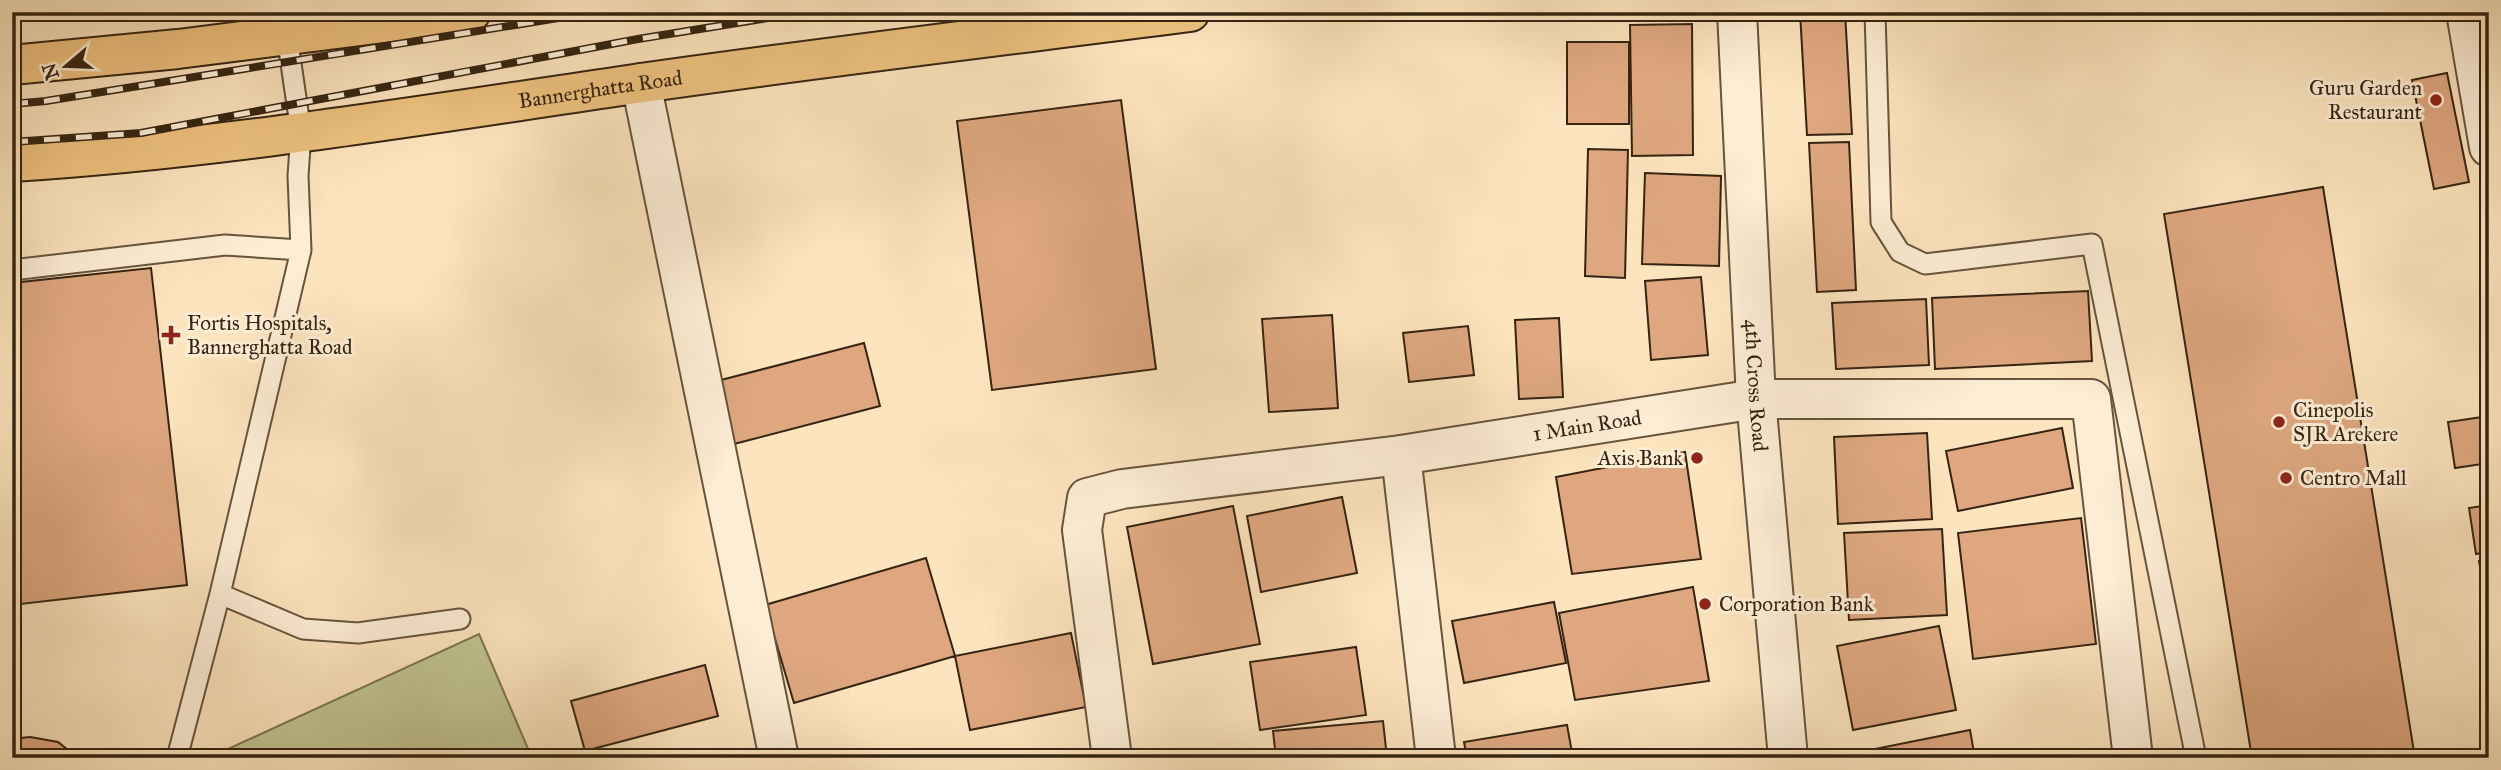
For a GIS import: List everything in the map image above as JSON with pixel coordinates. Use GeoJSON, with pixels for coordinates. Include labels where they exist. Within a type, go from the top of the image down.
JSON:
{"type":"FeatureCollection","features":[{"type":"Feature","properties":{"kind":"main road"},"geometry":{"type":"LineString","coordinates":[[12,65],[178,49],[471,12]]}},
{"type":"Feature","properties":{"kind":"main road","name":"Bannerghatta Road"},"geometry":{"type":"LineString","coordinates":[[12,162],[94,157],[301,132],[641,83],[1189,12]]}},
{"type":"Feature","properties":{"kind":"street","name":"4th Cross Road"},"geometry":{"type":"LineString","coordinates":[[1737,12],[1756,399],[1788,758]]}},
{"type":"Feature","properties":{"kind":"street"},"geometry":{"type":"LineString","coordinates":[[2466,12],[2489,147]]}},
{"type":"Feature","properties":{"kind":"street"},"geometry":{"type":"LineString","coordinates":[[641,83],[779,758]]}},
{"type":"Feature","properties":{"kind":"street","name":"1 Main Road"},"geometry":{"type":"LineString","coordinates":[[1112,758],[1082,530],[1087,498],[1122,489],[1401,455],[1756,399],[2091,399],[2133,758]]}},
{"type":"Feature","properties":{"kind":"street"},"geometry":{"type":"LineString","coordinates":[[1401,455],[1436,758]]}},
{"type":"Feature","properties":{"kind":"lane"},"geometry":{"type":"LineString","coordinates":[[1875,12],[1881,222],[1900,252],[1925,264],[2092,244],[2196,758]]}},
{"type":"Feature","properties":{"kind":"lane"},"geometry":{"type":"LineString","coordinates":[[177,758],[220,594],[301,250],[298,176],[301,132],[286,36]]}},
{"type":"Feature","properties":{"kind":"lane"},"geometry":{"type":"LineString","coordinates":[[12,270],[225,245],[301,250]]}},
{"type":"Feature","properties":{"kind":"lane"},"geometry":{"type":"LineString","coordinates":[[220,594],[303,629],[358,633],[460,619]]}},
{"type":"Feature","properties":{"kind":"green space"},"geometry":{"type":"Polygon","coordinates":[[[479,634],[532,758],[218,758],[217,754],[479,634]]]}},
{"type":"Feature","properties":{"kind":"building"},"geometry":{"type":"Polygon","coordinates":[[[1800,12],[1845,12],[1852,134],[1807,135],[1800,12]]]}},
{"type":"Feature","properties":{"kind":"building"},"geometry":{"type":"Polygon","coordinates":[[[1692,24],[1693,155],[1632,156],[1630,25],[1692,24]]]}},
{"type":"Feature","properties":{"kind":"building"},"geometry":{"type":"Polygon","coordinates":[[[1567,42],[1629,42],[1629,124],[1567,124],[1567,42]]]}},
{"type":"Feature","properties":{"kind":"building"},"geometry":{"type":"Polygon","coordinates":[[[2447,73],[2469,182],[2434,189],[2412,80],[2447,73]]]}},
{"type":"Feature","properties":{"kind":"building"},"geometry":{"type":"Polygon","coordinates":[[[1121,100],[1156,369],[992,390],[957,121],[1121,100]]]}},
{"type":"Feature","properties":{"kind":"building"},"geometry":{"type":"Polygon","coordinates":[[[1849,142],[1856,290],[1817,292],[1809,143],[1849,142]]]}},
{"type":"Feature","properties":{"kind":"building"},"geometry":{"type":"Polygon","coordinates":[[[1588,149],[1628,150],[1625,278],[1585,276],[1588,149]]]}},
{"type":"Feature","properties":{"kind":"building"},"geometry":{"type":"Polygon","coordinates":[[[1645,173],[1721,176],[1719,266],[1642,264],[1645,173]]]}},
{"type":"Feature","properties":{"kind":"building"},"geometry":{"type":"Polygon","coordinates":[[[2323,187],[2415,758],[2252,758],[2164,214],[2323,187]]]}},
{"type":"Feature","properties":{"kind":"building"},"geometry":{"type":"Polygon","coordinates":[[[151,268],[187,585],[12,605],[12,283],[151,268]]]}},
{"type":"Feature","properties":{"kind":"building"},"geometry":{"type":"Polygon","coordinates":[[[1701,277],[1708,355],[1651,360],[1645,281],[1701,277]]]}},
{"type":"Feature","properties":{"kind":"building"},"geometry":{"type":"Polygon","coordinates":[[[2088,291],[2092,361],[1935,369],[1932,298],[2088,291]]]}},
{"type":"Feature","properties":{"kind":"building"},"geometry":{"type":"Polygon","coordinates":[[[1926,299],[1929,365],[1836,369],[1832,303],[1926,299]]]}},
{"type":"Feature","properties":{"kind":"building"},"geometry":{"type":"Polygon","coordinates":[[[1332,315],[1338,408],[1269,412],[1262,319],[1332,315]]]}},
{"type":"Feature","properties":{"kind":"building"},"geometry":{"type":"Polygon","coordinates":[[[1559,318],[1563,397],[1519,399],[1515,320],[1559,318]]]}},
{"type":"Feature","properties":{"kind":"building"},"geometry":{"type":"Polygon","coordinates":[[[1468,326],[1474,375],[1409,382],[1403,333],[1468,326]]]}},
{"type":"Feature","properties":{"kind":"building"},"geometry":{"type":"Polygon","coordinates":[[[864,343],[880,406],[734,444],[717,381],[864,343]]]}},
{"type":"Feature","properties":{"kind":"building"},"geometry":{"type":"Polygon","coordinates":[[[2489,416],[2489,463],[2455,468],[2448,422],[2489,416]]]}},
{"type":"Feature","properties":{"kind":"building"},"geometry":{"type":"Polygon","coordinates":[[[2062,428],[2073,488],[1958,511],[1946,451],[2062,428]]]}},
{"type":"Feature","properties":{"kind":"building"},"geometry":{"type":"Polygon","coordinates":[[[1927,433],[1932,519],[1838,524],[1834,437],[1927,433]]]}},
{"type":"Feature","properties":{"kind":"building"},"geometry":{"type":"Polygon","coordinates":[[[1685,452],[1701,559],[1572,574],[1556,477],[1685,452]]]}},
{"type":"Feature","properties":{"kind":"building"},"geometry":{"type":"Polygon","coordinates":[[[1342,497],[1357,573],[1261,592],[1247,516],[1342,497]]]}},
{"type":"Feature","properties":{"kind":"building"},"geometry":{"type":"Polygon","coordinates":[[[2489,505],[2489,552],[2476,554],[2469,508],[2489,505]]]}},
{"type":"Feature","properties":{"kind":"building"},"geometry":{"type":"Polygon","coordinates":[[[1233,506],[1260,644],[1153,664],[1127,527],[1233,506]]]}},
{"type":"Feature","properties":{"kind":"building"},"geometry":{"type":"Polygon","coordinates":[[[2081,518],[2096,644],[1973,659],[1958,533],[2081,518]]]}},
{"type":"Feature","properties":{"kind":"building"},"geometry":{"type":"Polygon","coordinates":[[[1942,529],[1947,615],[1849,620],[1844,533],[1942,529]]]}},
{"type":"Feature","properties":{"kind":"building"},"geometry":{"type":"Polygon","coordinates":[[[926,558],[955,656],[794,703],[765,605],[926,558]]]}},
{"type":"Feature","properties":{"kind":"building"},"geometry":{"type":"Polygon","coordinates":[[[2489,559],[2489,616],[2479,561],[2489,559]]]}},
{"type":"Feature","properties":{"kind":"building"},"geometry":{"type":"Polygon","coordinates":[[[1693,587],[1709,681],[1575,700],[1559,613],[1693,587]]]}},
{"type":"Feature","properties":{"kind":"building"},"geometry":{"type":"Polygon","coordinates":[[[1554,602],[1566,663],[1464,683],[1452,621],[1554,602]]]}},
{"type":"Feature","properties":{"kind":"building"},"geometry":{"type":"Polygon","coordinates":[[[1939,626],[1956,710],[1853,730],[1837,646],[1939,626]]]}},
{"type":"Feature","properties":{"kind":"building"},"geometry":{"type":"Polygon","coordinates":[[[1071,633],[1086,707],[970,730],[955,656],[1071,633]]]}},
{"type":"Feature","properties":{"kind":"building"},"geometry":{"type":"Polygon","coordinates":[[[1356,647],[1366,715],[1260,730],[1250,662],[1356,647]]]}},
{"type":"Feature","properties":{"kind":"building"},"geometry":{"type":"Polygon","coordinates":[[[705,665],[718,716],[585,751],[571,701],[705,665]]]}},
{"type":"Feature","properties":{"kind":"building"},"geometry":{"type":"Polygon","coordinates":[[[1383,721],[1387,758],[1276,758],[1273,731],[1383,721]]]}},
{"type":"Feature","properties":{"kind":"building"},"geometry":{"type":"Polygon","coordinates":[[[1567,725],[1573,758],[1467,758],[1464,742],[1567,725]]]}},
{"type":"Feature","properties":{"kind":"building"},"geometry":{"type":"Polygon","coordinates":[[[1970,730],[1975,758],[1851,758],[1850,754],[1970,730]]]}},
{"type":"Feature","properties":{"kind":"building"},"geometry":{"type":"Polygon","coordinates":[[[30,737],[58,742],[78,758],[12,758],[12,739],[30,737]]]}},
{"type":"Feature","properties":{"kind":"building"},"geometry":{"type":"Polygon","coordinates":[[[2103,753],[2103,758],[2065,758],[2103,753]]]}},
{"type":"Feature","properties":{"kind":"railway"},"geometry":{"type":"LineString","coordinates":[[12,104],[46,101],[595,12]]}},
{"type":"Feature","properties":{"kind":"railway"},"geometry":{"type":"LineString","coordinates":[[12,142],[141,133],[638,39],[805,12]]}},
{"type":"Feature","properties":{"kind":"place","name":"Guru Garden Restaurant"},"geometry":{"type":"Point","coordinates":[2436,100]}},
{"type":"Feature","properties":{"kind":"place","name":"Fortis Hospitals, Bannerghatta Road"},"geometry":{"type":"Point","coordinates":[171,335]}},
{"type":"Feature","properties":{"kind":"place","name":"Cinepolis SJR Arekere"},"geometry":{"type":"Point","coordinates":[2279,422]}},
{"type":"Feature","properties":{"kind":"place","name":"Axis Bank"},"geometry":{"type":"Point","coordinates":[1697,458]}},
{"type":"Feature","properties":{"kind":"place","name":"Centro Mall"},"geometry":{"type":"Point","coordinates":[2286,478]}},
{"type":"Feature","properties":{"kind":"place","name":"Corporation Bank"},"geometry":{"type":"Point","coordinates":[1705,604]}}]}
